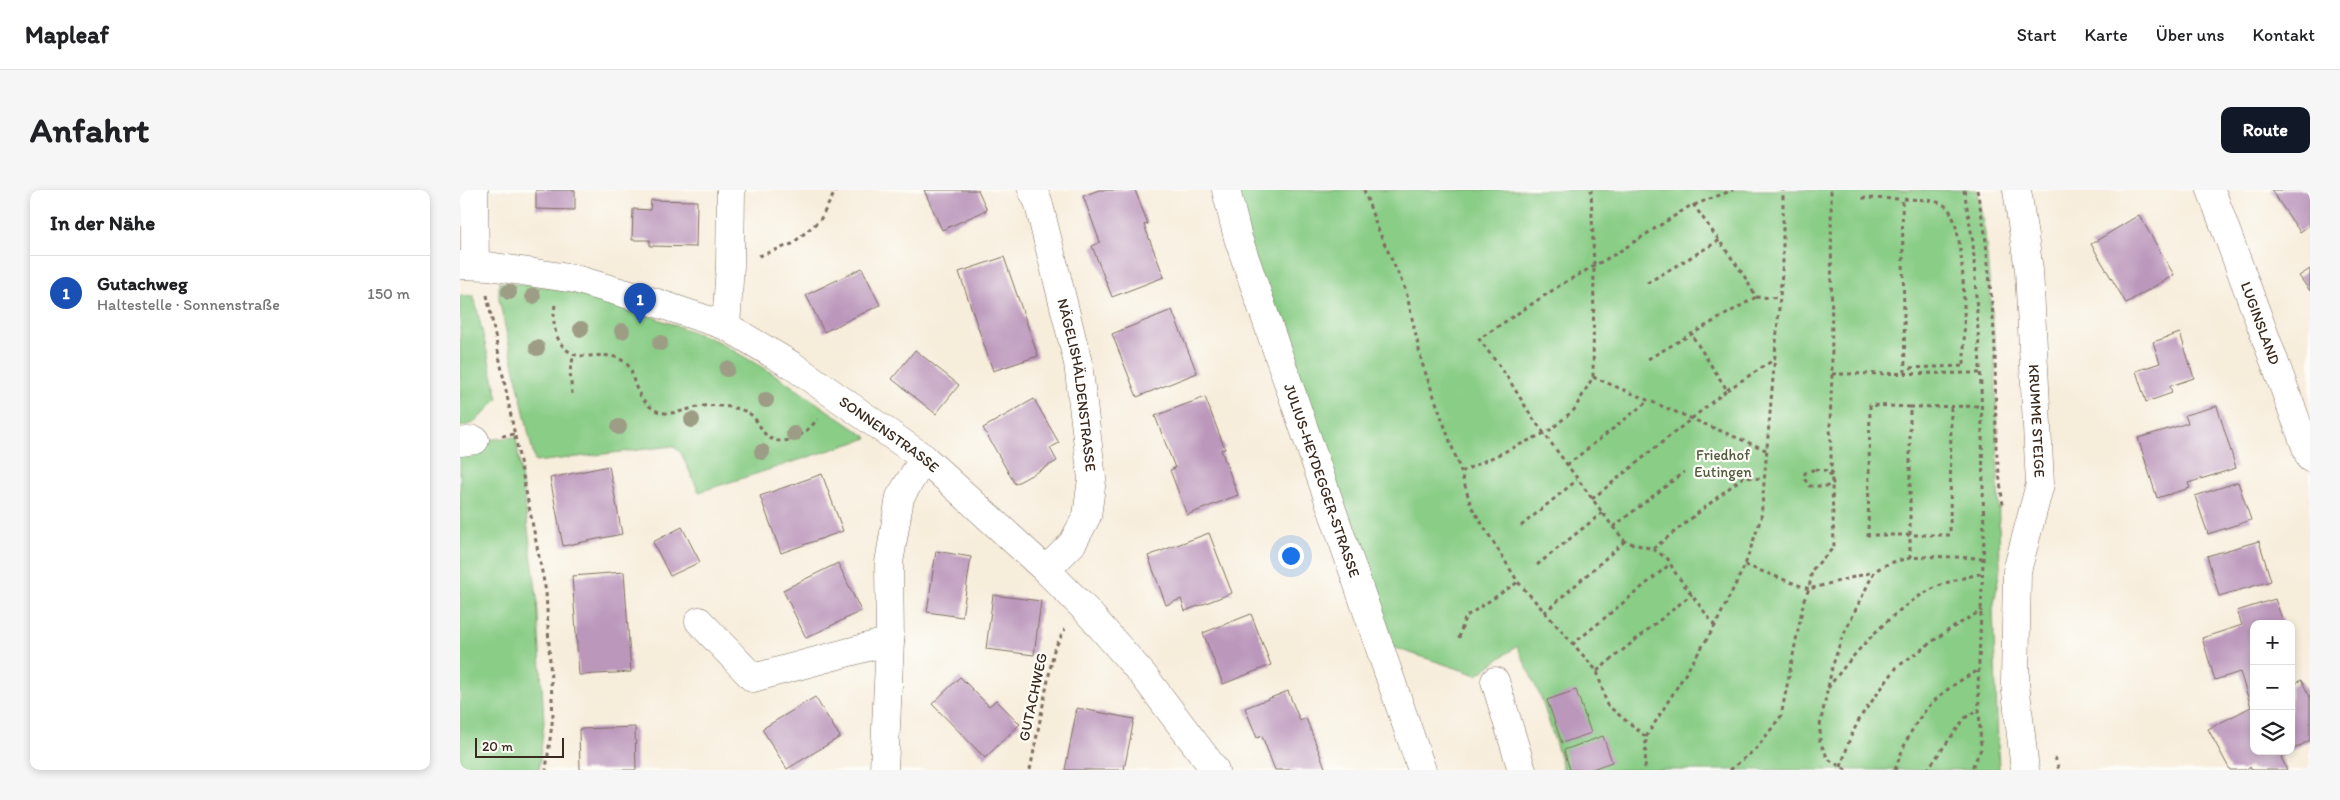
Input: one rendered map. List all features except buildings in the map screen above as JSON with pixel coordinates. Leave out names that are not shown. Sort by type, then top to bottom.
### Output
[{"type":"street","points":[[474,190],[474,265]]},
{"type":"street","points":[[726,326],[730,266],[731,190]]},
{"type":"street","name":"NÄGELISHÄLDENSTRASSE","points":[[1032,190],[1038,201],[1078,363],[1092,479],[1087,516],[1072,544],[1046,570]]},
{"type":"street","name":"JULIUS-HEYDEGGER-STRASSE","points":[[1226,190],[1238,238],[1422,770]]},
{"type":"street","name":"KRUMME STEIGE","points":[[2017,190],[2029,270],[2040,484],[2017,571],[2015,683],[2025,770]]},
{"type":"street","name":"LUGINSLAND","points":[[2211,190],[2310,458]]},
{"type":"street","name":"SONNENSTRASSE","points":[[474,265],[575,279],[726,326],[793,366],[924,458],[1046,570],[1086,610],[1144,676],[1215,770]]},
{"type":"street","points":[[884,770],[890,641],[889,563],[900,497],[924,458]]},
{"type":"street","points":[[699,621],[753,678],[890,641]]},
{"type":"street","points":[[1495,680],[1522,770]]},
{"type":"path","points":[[730,266],[792,244],[820,220],[836,190]]},
{"type":"path","points":[[1364,190],[1377,227],[1406,291],[1422,363],[1461,472],[1471,506],[1518,582],[1597,671],[1607,705],[1646,737]]},
{"type":"path","points":[[1461,472],[1545,433],[1574,410],[1593,377],[1594,266],[1591,190]]},
{"type":"path","points":[[1715,626],[1668,559],[1653,548],[1625,541],[1613,527],[1532,418],[1506,375],[1479,339],[1562,284],[1694,205],[1733,190]]},
{"type":"path","points":[[1645,770],[1646,737],[1715,626],[1745,564],[1761,518],[1783,261],[1783,190]]},
{"type":"path","points":[[1730,770],[1757,748],[1781,716],[1804,600],[1812,570],[1834,546],[1830,424],[1832,374],[1831,190]]},
{"type":"path","points":[[1964,190],[1973,242],[1982,406],[1984,558],[1979,670],[1981,748],[1971,770]]},
{"type":"path","points":[[1977,190],[1985,233],[1992,304],[1995,346],[1996,447],[2004,514],[2010,531],[2023,546]]},
{"type":"path","points":[[1862,198],[1931,200],[1945,205],[1954,216],[1959,236],[1964,366],[1906,368]]},
{"type":"path","points":[[1902,199],[1905,373]]},
{"type":"path","points":[[1694,205],[1720,240],[1756,297]]},
{"type":"path","points":[[1647,283],[1720,240]]},
{"type":"path","points":[[474,265],[487,300],[516,434],[546,592],[553,716],[546,770]]},
{"type":"path","points":[[557,296],[552,322],[558,340],[574,354],[616,357],[630,368],[635,385],[646,404],[659,412],[673,413],[700,406],[725,407],[746,412],[757,421],[762,432],[772,439],[784,441],[807,432],[818,419]]},
{"type":"path","points":[[1648,359],[1756,297],[1779,298]]},
{"type":"path","points":[[1690,334],[1727,390]]},
{"type":"path","points":[[572,394],[570,371],[574,354]]},
{"type":"path","points":[[1592,499],[1690,418],[1727,390],[1775,359]]},
{"type":"path","points":[[1832,374],[1980,373]]},
{"type":"path","points":[[1593,377],[1766,450]]},
{"type":"path","points":[[1566,464],[1648,401]]},
{"type":"path","points":[[1951,406],[1950,535],[1868,536],[1870,405],[1910,407],[1951,406],[1982,406]]},
{"type":"path","points":[[1910,407],[1910,559]]},
{"type":"path","points":[[1816,469],[1829,471],[1833,483],[1828,486],[1809,486],[1804,478],[1805,473],[1816,469]]},
{"type":"path","points":[[1613,527],[1684,472]]},
{"type":"path","points":[[1653,548],[1743,477],[1763,479]]},
{"type":"path","points":[[1521,526],[1578,480]]},
{"type":"path","points":[[1537,565],[1602,513]]},
{"type":"path","points":[[1544,613],[1625,541]]},
{"type":"path","points":[[1745,564],[1808,589],[1874,572],[1882,566],[1910,559],[1984,558]]},
{"type":"path","points":[[1572,645],[1670,564]]},
{"type":"path","points":[[1846,770],[1828,759],[1820,742],[1820,725],[1841,640],[1874,572]]},
{"type":"path","points":[[1828,688],[1865,643],[1921,595],[1945,583],[1984,573]]},
{"type":"path","points":[[1459,638],[1465,617],[1518,582]]},
{"type":"path","points":[[1597,671],[1692,594]]},
{"type":"path","name":"GUTACHWEG","points":[[1030,770],[1054,650],[1067,625],[1086,610]]},
{"type":"path","points":[[1841,768],[1850,738],[1861,716],[1897,667],[1947,630],[1982,610]]},
{"type":"path","points":[[1895,770],[1913,725],[1936,697],[1963,678],[1979,670]]},
{"type":"path","points":[[1927,770],[1965,718],[1980,709]]},
{"type":"green space","name":"Friedhof Eutingen","points":[[1226,190],[1977,190],[1985,233],[1995,346],[2000,568],[1993,610],[1999,770],[1564,770],[1542,700],[1517,646],[1477,675],[1377,642]]},
{"type":"green space","points":[[499,282],[559,288],[637,311],[717,341],[777,376],[868,438],[699,492],[681,453],[673,446],[535,462],[499,299]]},
{"type":"green space","points":[[460,295],[474,296],[498,399],[474,423],[460,427]]},
{"type":"green space","points":[[516,437],[537,598],[544,722],[539,770],[460,770],[460,442]]},
{"type":"place","name":"Gutachweg","points":[[640,324]]}]
